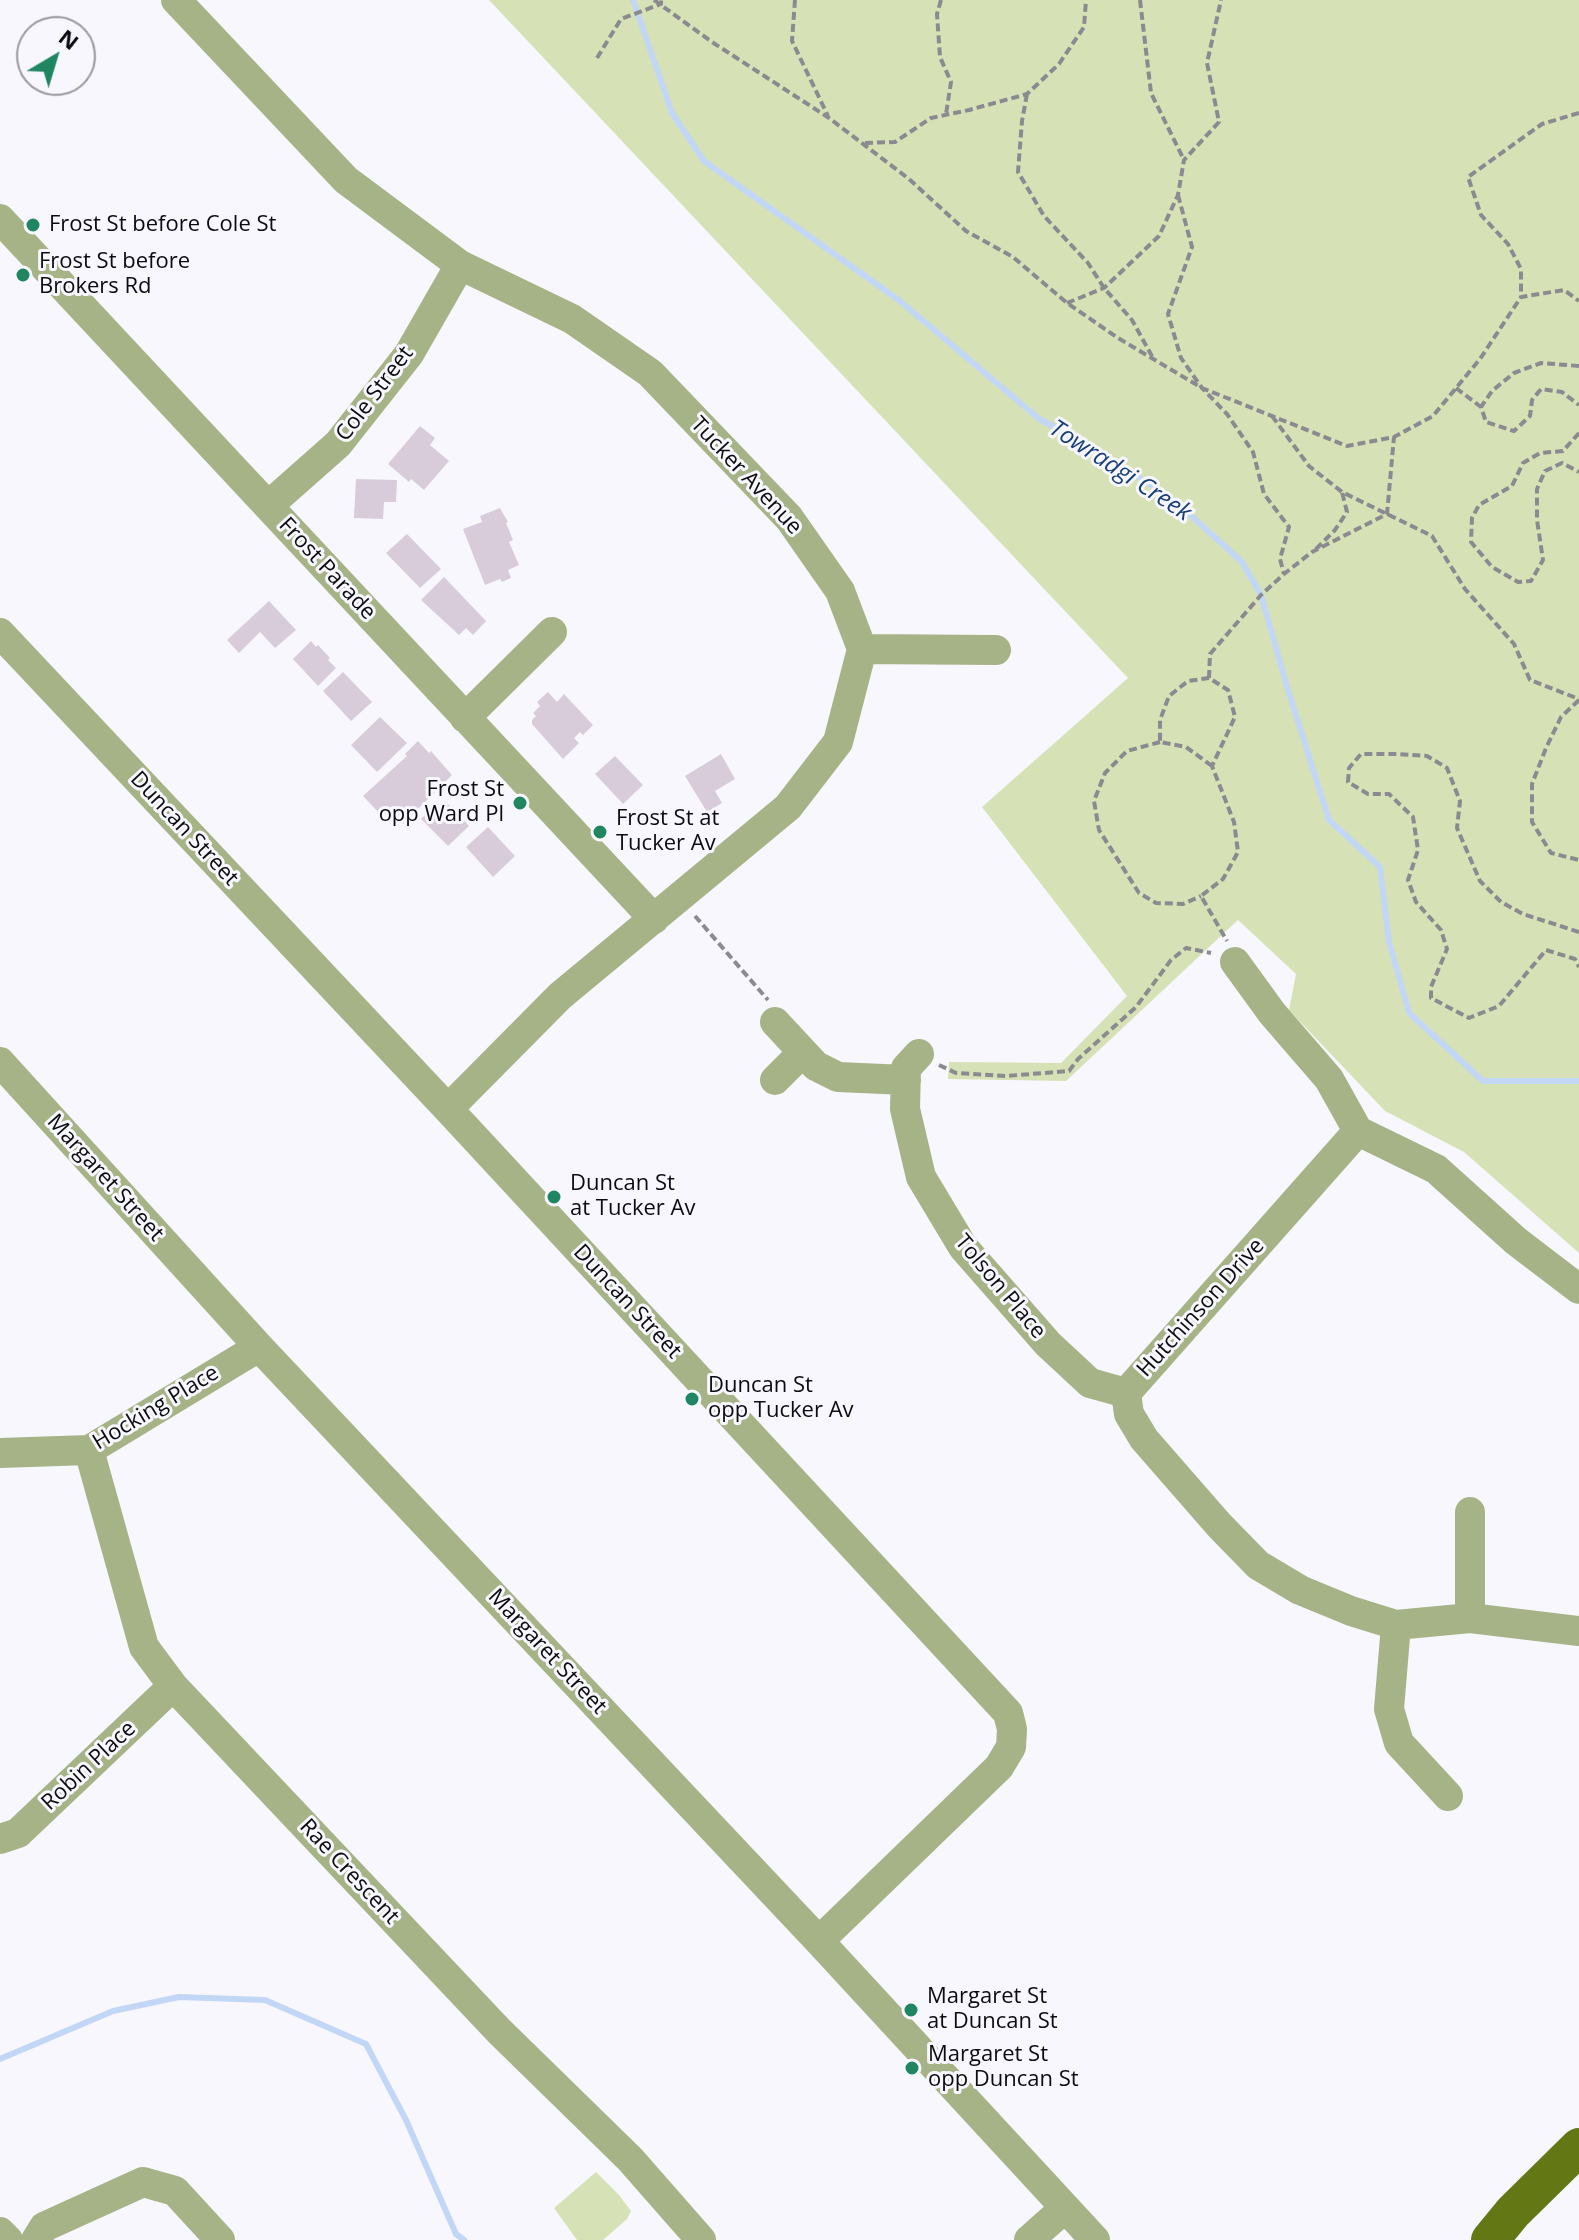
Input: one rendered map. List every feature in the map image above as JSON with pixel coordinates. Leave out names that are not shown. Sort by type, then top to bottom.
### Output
[{"type":"main road","points":[[1490,2240],[1513,2212],[1579,2147]]},
{"type":"street","name":"Tucker Avenue","points":[[176,0],[346,180],[460,265],[572,319],[650,373],[789,518],[840,591],[862,649]]},
{"type":"street","name":"Frost Parade","points":[[0,219],[654,919]]},
{"type":"street","name":"Cole Street","points":[[269,505],[338,444],[409,354],[460,265]]},
{"type":"street","points":[[465,718],[552,632]]},
{"type":"street","name":"Duncan Street","points":[[0,633],[448,1109],[1008,1713],[1012,1729],[1011,1747],[999,1767],[819,1941]]},
{"type":"street","points":[[448,1109],[560,996],[788,807],[838,742],[862,649],[996,650]]},
{"type":"street","points":[[1235,962],[1272,1013],[1329,1079],[1358,1131],[1436,1169],[1516,1241],[1579,1289]]},
{"type":"street","points":[[775,1022],[816,1066],[838,1077],[913,1067]]},
{"type":"street","points":[[775,1080],[803,1052]]},
{"type":"street","name":"Tolson Place","points":[[913,1067],[905,1109],[921,1177],[963,1247],[1048,1344],[1090,1383],[1126,1393]]},
{"type":"street","name":"Margaret Street","points":[[2,1069],[1095,2240]]},
{"type":"street","name":"Hutchinson Drive","points":[[1358,1131],[1126,1393],[1129,1414],[1144,1439],[1219,1525],[1258,1565],[1300,1590],[1396,1625],[1470,1618],[1579,1631]]},
{"type":"street","name":"Hocking Place","points":[[0,1453],[89,1450],[259,1347]]},
{"type":"street","name":"Rae Crescent","points":[[89,1450],[144,1647],[173,1686],[499,2031],[630,2159],[701,2240]]},
{"type":"street","points":[[1470,1512],[1470,1618]]},
{"type":"street","points":[[1396,1625],[1389,1709],[1399,1743],[1448,1796]]},
{"type":"street","name":"Robin Place","points":[[0,1839],[18,1833],[173,1686]]},
{"type":"street","points":[[36,2240],[44,2227],[143,2182],[175,2191],[220,2240]]},
{"type":"street","points":[[1029,2240],[1065,2208]]},
{"type":"street","points":[[0,2232],[8,2240]]},
{"type":"path","points":[[654,0],[829,118],[909,179],[966,231],[1013,257],[1067,303],[1202,388],[1347,446],[1394,437],[1433,416],[1480,359],[1521,297],[1521,269],[1508,244],[1481,215],[1468,177],[1542,124],[1579,113]]},
{"type":"path","points":[[795,0],[792,41],[829,118]]},
{"type":"path","points":[[941,0],[937,14],[940,57],[951,82],[946,115]]},
{"type":"path","points":[[863,143],[895,142],[931,118],[1027,94],[1059,64],[1084,27],[1086,0]]},
{"type":"path","points":[[1140,0],[1151,93],[1184,160]]},
{"type":"path","points":[[1067,303],[1104,288],[1159,236],[1178,195],[1184,160],[1219,122],[1207,63],[1221,0]]},
{"type":"path","points":[[597,58],[621,19],[661,2]]},
{"type":"path","points":[[1027,94],[1018,172],[1044,216],[1088,263],[1104,288],[1132,320],[1153,358]]},
{"type":"path","points":[[1178,195],[1192,247],[1168,314],[1181,358],[1202,388],[1227,414],[1253,452],[1264,494],[1289,527],[1280,559],[1284,574]]},
{"type":"path","points":[[1521,297],[1564,290],[1579,301]]},
{"type":"path","points":[[1481,407],[1492,391],[1514,373],[1541,363],[1579,366]]},
{"type":"path","points":[[1456,388],[1481,407],[1486,422],[1514,431],[1530,416],[1532,400],[1541,389],[1562,392],[1579,405]]},
{"type":"path","points":[[1271,414],[1309,466],[1342,492],[1432,536],[1465,589],[1514,644],[1530,680],[1579,699],[1561,717],[1532,784],[1532,822],[1551,853],[1579,860]]},
{"type":"path","points":[[1579,433],[1563,451],[1540,453],[1523,463],[1512,486],[1479,505],[1472,518],[1471,542],[1492,567],[1518,582],[1531,581],[1543,560],[1537,530],[1537,489],[1545,471],[1562,463],[1579,472]]},
{"type":"path","points":[[1387,514],[1394,437]]},
{"type":"path","points":[[1209,678],[1210,654],[1261,595],[1335,530],[1347,512],[1342,492]]},
{"type":"path","points":[[1312,552],[1387,514]]},
{"type":"path","points":[[1160,742],[1160,720],[1169,696],[1188,681],[1209,678],[1228,690],[1235,717],[1212,766]]},
{"type":"path","points":[[1160,742],[1186,747],[1212,766],[1234,822],[1238,852],[1223,879],[1201,896],[1183,904],[1156,903],[1139,893],[1099,830],[1094,801],[1105,773],[1127,751],[1160,742]]},
{"type":"path","points":[[1579,932],[1523,914],[1501,902],[1480,881],[1457,828],[1460,801],[1447,768],[1427,756],[1397,754],[1361,754],[1349,768],[1348,782],[1368,794],[1389,794],[1413,817],[1418,850],[1408,880],[1416,902],[1441,930],[1447,949],[1431,987],[1431,998],[1469,1018],[1499,1006],[1546,950],[1575,959],[1579,967]]},
{"type":"path","points":[[1201,896],[1225,936],[1235,962]]},
{"type":"path","points":[[913,1067],[1006,1076],[1069,1071],[1078,1059],[1136,1007],[1171,960],[1186,948],[1235,962]]},
{"type":"green space","points":[[489,0],[1579,0],[1579,1253],[1464,1152],[1385,1111],[1289,1010],[1296,974],[1238,920],[1066,1081],[948,1079],[949,1062],[1061,1063],[1127,996],[982,807],[1128,678]]},
{"type":"green space","points":[[596,2172],[631,2211],[627,2219],[603,2240],[577,2240],[554,2208]]},
{"type":"building","points":[[420,426],[435,438],[430,445],[449,461],[424,490],[388,464]]},
{"type":"building","points":[[356,479],[397,480],[396,502],[384,502],[383,519],[354,518]]},
{"type":"building","points":[[500,508],[508,522],[513,540],[509,542],[519,565],[508,570],[511,578],[485,585],[463,529],[482,522],[480,516]]},
{"type":"building","points":[[407,534],[441,569],[420,588],[386,553]]},
{"type":"building","points":[[444,577],[486,621],[473,635],[466,628],[459,635],[421,600]]},
{"type":"building","points":[[269,601],[296,630],[275,648],[260,632],[239,653],[227,640]]},
{"type":"building","points":[[311,641],[316,647],[318,645],[336,668],[318,686],[293,659]]},
{"type":"building","points":[[343,672],[372,702],[351,721],[323,691]]},
{"type":"building","points":[[548,692],[557,702],[564,694],[593,725],[583,735],[580,732],[574,738],[579,743],[563,759],[532,724],[536,716],[533,713],[540,706],[537,702]]},
{"type":"building","points":[[380,717],[407,743],[377,772],[351,745]]},
{"type":"building","points":[[418,741],[452,775],[403,824],[387,808],[381,815],[363,796],[407,756],[405,754]]},
{"type":"building","points":[[721,754],[735,779],[715,791],[722,803],[707,812],[685,776]]},
{"type":"building","points":[[615,756],[643,785],[623,804],[595,774]]},
{"type":"building","points":[[445,801],[469,826],[448,846],[421,819],[432,807],[436,811]]},
{"type":"building","points":[[488,827],[515,856],[493,877],[466,847]]},
{"type":"waterway","name":"Towradgi Creek","points":[[633,0],[672,113],[704,161],[900,301],[1038,418],[1105,455],[1175,501],[1242,562],[1261,595],[1329,820],[1380,867],[1389,942],[1409,1013],[1483,1081],[1579,1081]]},
{"type":"waterway","points":[[0,2059],[113,2011],[179,1997],[265,2000],[366,2044],[406,2120],[456,2234],[464,2240]]},
{"type":"place","name":"Frost St before Cole St","points":[[33,225]]},
{"type":"place","name":"Frost St before Brokers Rd","points":[[23,275]]},
{"type":"place","name":"Frost St opp Ward Pl","points":[[520,803]]},
{"type":"place","name":"Frost St at Tucker Av","points":[[600,832]]},
{"type":"place","name":"Duncan St at Tucker Av","points":[[554,1197]]},
{"type":"place","name":"Duncan St opp Tucker Av","points":[[692,1399]]},
{"type":"place","name":"Margaret St at Duncan St","points":[[911,2010]]},
{"type":"place","name":"Margaret St opp Duncan St","points":[[912,2068]]}]
